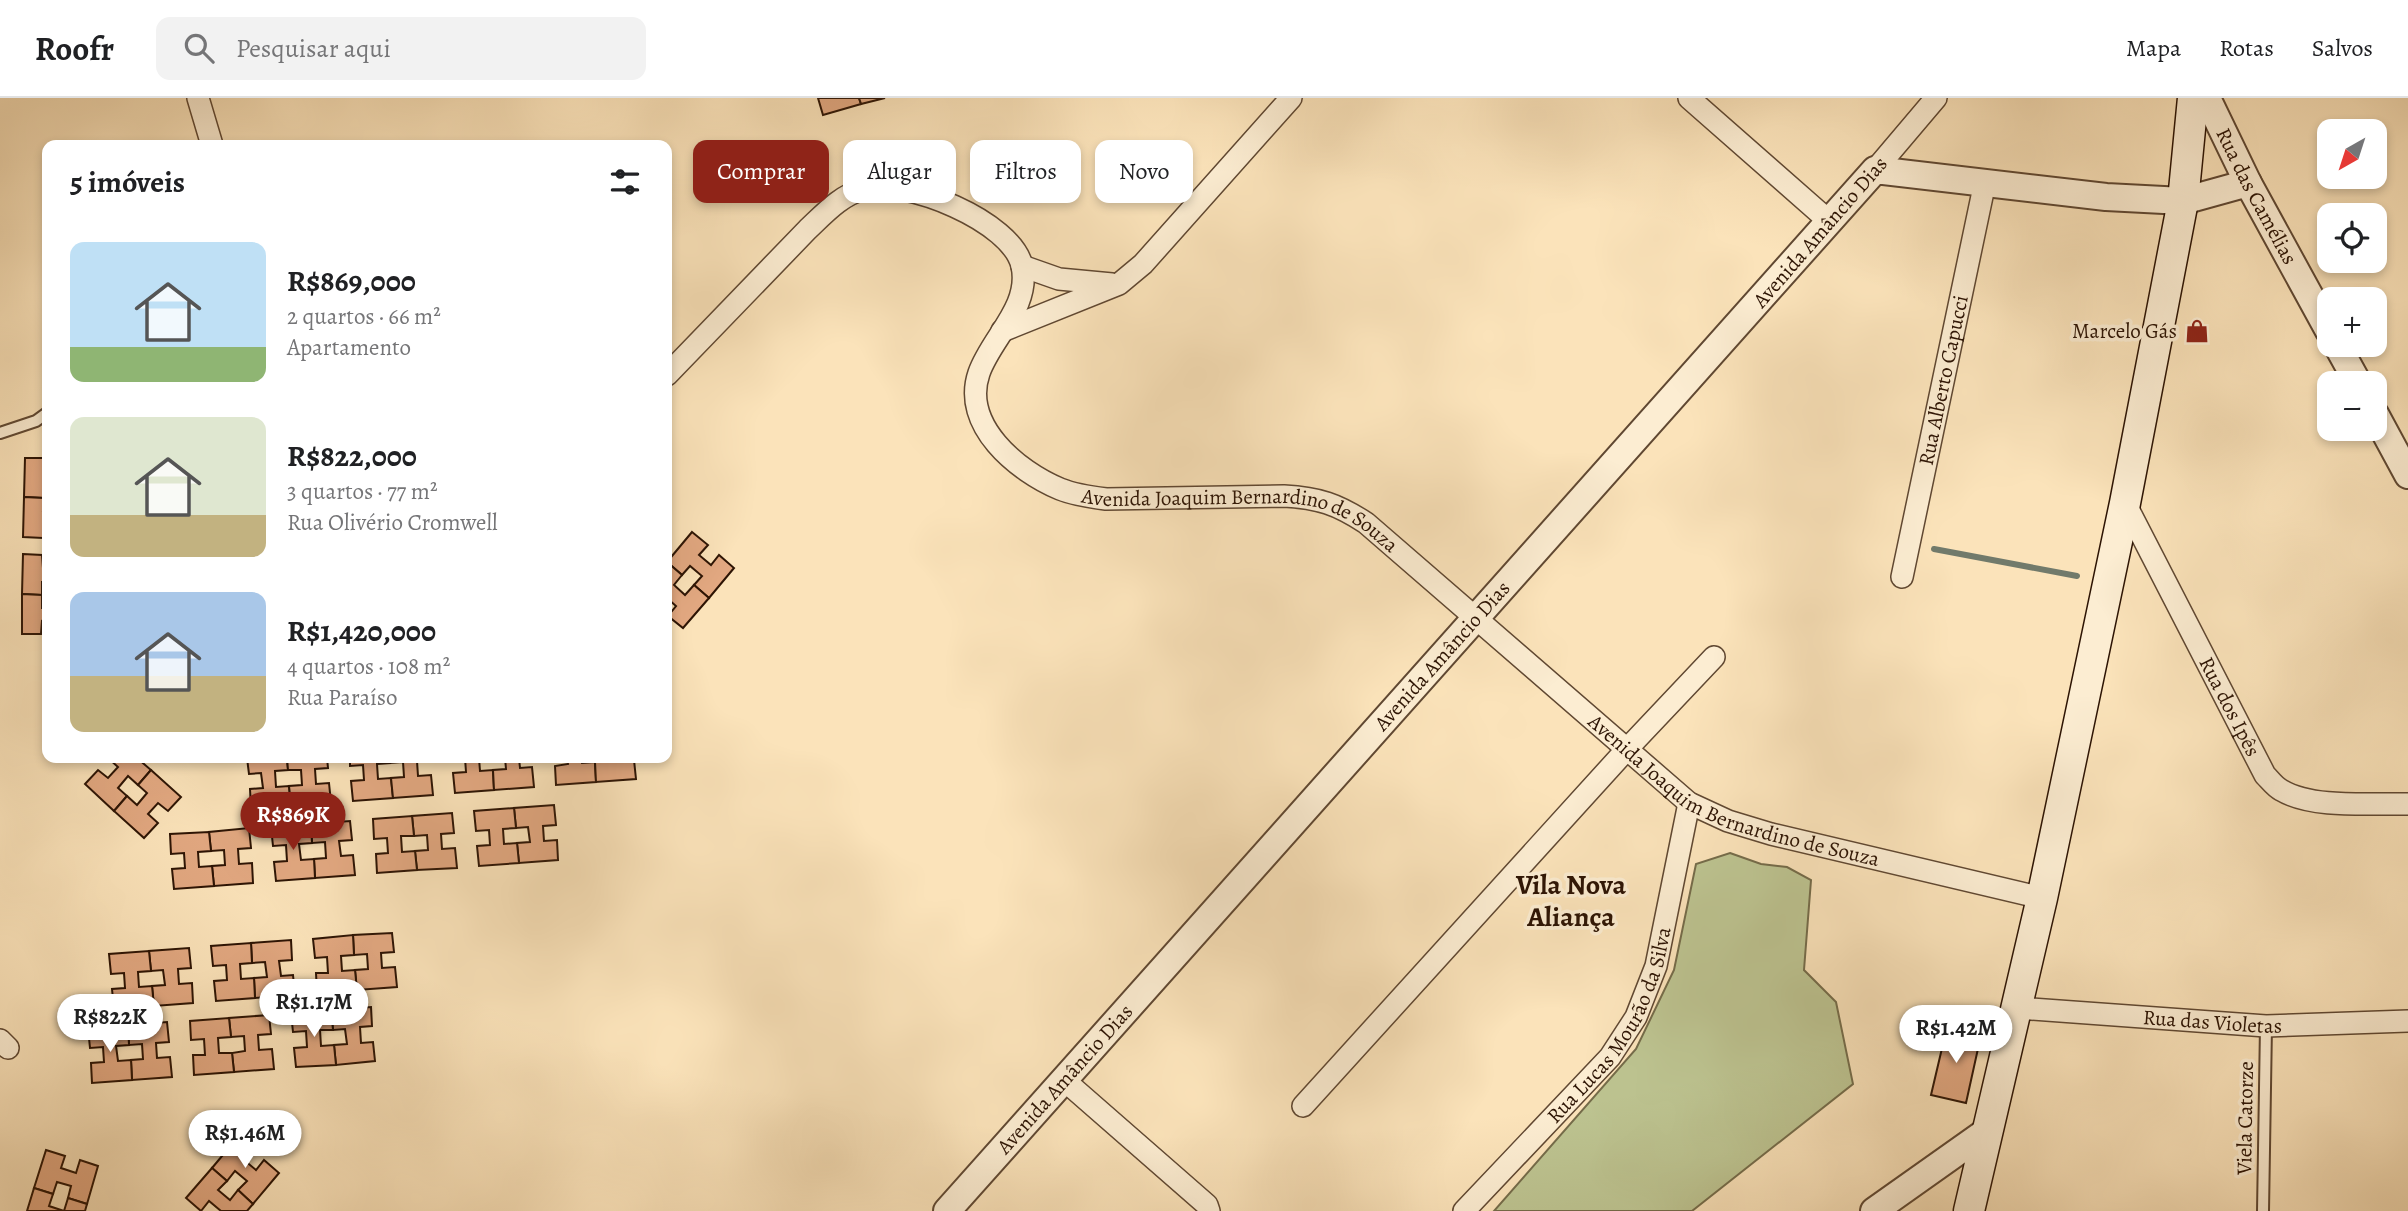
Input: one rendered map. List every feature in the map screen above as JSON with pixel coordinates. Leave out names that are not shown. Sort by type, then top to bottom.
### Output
[{"type":"main road","points":[[1969,1211],[2042,898],[2125,503],[2183,201],[2193,98]]},
{"type":"street","points":[[198,98],[211,140]]},
{"type":"street","points":[[1002,331],[1119,284],[1169,237],[1291,98]]},
{"type":"street","points":[[1689,98],[1830,222]]},
{"type":"street","name":"Avenida Amâncio Dias","points":[[947,1211],[1830,222],[1936,98]]},
{"type":"street","name":"Rua das Camélias","points":[[2207,98],[2248,183],[2317,309]]},
{"type":"street","points":[[1875,170],[2106,197],[2183,201],[2248,183]]},
{"type":"street","name":"Rua Alberto Capucci","points":[[1902,577],[1986,182]]},
{"type":"street","points":[[672,369],[808,229],[833,206],[864,189],[883,186],[899,188],[965,211],[987,223],[1004,237],[1022,266],[1059,279],[1119,284]]},
{"type":"street","name":"Avenida Joaquim Bernardino de Souza","points":[[1022,266],[1021,291],[1015,311],[984,362],[978,376],[976,393],[985,429],[1000,447],[1038,478],[1077,495],[1107,499],[1284,496],[1304,497],[1339,506],[1366,523],[1689,803],[1728,821],[1771,834],[2042,898]]},
{"type":"street","points":[[2387,436],[2408,475]]},
{"type":"street","name":"Rua dos Ipês","points":[[2125,503],[2264,775],[2279,789],[2298,798],[2319,802],[2408,804]]},
{"type":"street","points":[[1303,1106],[1714,657]]},
{"type":"street","name":"Rua Lucas Mourão da Silva","points":[[1464,1211],[1610,1057],[1636,1017],[1656,967],[1689,803]]},
{"type":"street","name":"Rua das Violetas","points":[[2017,1008],[2266,1026],[2408,1021]]},
{"type":"street","points":[[1064,1080],[1207,1205],[1209,1211]]},
{"type":"street","points":[[1874,1211],[1987,1131]]},
{"type":"lane","points":[[0,433],[42,417]]},
{"type":"lane","name":"Viela Catorze","points":[[2263,1211],[2266,1026]]},
{"type":"green space","points":[[1730,853],[1761,864],[1787,867],[1811,880],[1804,970],[1836,1002],[1853,1084],[1692,1211],[1494,1211],[1636,1049],[1674,970],[1696,864]]},
{"type":"building","points":[[818,98],[859,98],[861,104],[823,115]]},
{"type":"building","points":[[859,98],[885,98],[861,104]]},
{"type":"building","points":[[25,458],[42,458],[42,498],[24,497]]},
{"type":"building","points":[[24,497],[42,498],[42,538],[23,537]]},
{"type":"building","points":[[692,532],[708,545],[699,555],[711,565],[719,555],[734,568],[709,598],[694,585],[702,576],[690,566],[682,575],[672,566],[672,556]]},
{"type":"building","points":[[23,554],[42,555],[42,595],[22,594]]},
{"type":"building","points":[[672,566],[682,575],[674,585],[685,595],[694,585],[709,598],[683,628],[672,619],[672,611],[676,606],[672,602]]},
{"type":"building","points":[[22,594],[42,595],[41,634],[22,634]]},
{"type":"building","points":[[114,763],[143,763],[151,770],[138,785],[128,776],[118,788],[127,796],[114,811],[85,784],[98,770],[108,778],[118,767]]},
{"type":"building","points":[[248,763],[287,763],[288,770],[275,771],[276,787],[289,786],[291,805],[251,808],[250,789],[263,788],[261,773],[249,774]]},
{"type":"building","points":[[287,763],[328,763],[328,768],[315,769],[316,784],[329,783],[331,803],[291,805],[289,786],[302,785],[301,770],[288,770]]},
{"type":"building","points":[[350,763],[390,763],[377,764],[378,779],[391,778],[393,798],[353,801],[351,781],[364,780],[363,765],[350,766]]},
{"type":"building","points":[[403,763],[417,763],[418,776],[431,775],[433,795],[393,798],[391,778],[404,777]]},
{"type":"building","points":[[465,763],[479,763],[480,771],[493,770],[494,790],[455,793],[453,773],[466,772]]},
{"type":"building","points":[[505,763],[520,763],[520,768],[532,767],[534,787],[494,790],[493,770],[506,769]]},
{"type":"building","points":[[595,763],[596,782],[556,785],[555,766]]},
{"type":"building","points":[[595,763],[634,763],[636,779],[596,782]]},
{"type":"building","points":[[151,770],[181,797],[168,811],[158,803],[148,814],[158,823],[144,838],[114,811],[127,796],[137,805],[147,793],[138,785]]},
{"type":"building","points":[[554,805],[556,825],[543,826],[544,841],[557,840],[558,860],[519,863],[517,843],[530,842],[528,827],[516,828],[514,808]]},
{"type":"building","points":[[514,808],[516,828],[503,829],[504,844],[517,843],[519,863],[479,866],[477,846],[490,845],[489,830],[476,831],[474,811]]},
{"type":"building","points":[[452,813],[454,833],[441,834],[442,849],[455,848],[457,868],[417,870],[415,851],[428,850],[427,835],[414,836],[412,816]]},
{"type":"building","points":[[412,816],[414,836],[401,836],[402,852],[415,851],[417,870],[377,873],[376,854],[388,853],[387,838],[374,839],[373,819]]},
{"type":"building","points":[[350,821],[352,840],[339,841],[341,856],[353,855],[355,875],[315,878],[314,859],[326,858],[325,842],[312,843],[311,824]]},
{"type":"building","points":[[311,824],[312,843],[299,844],[301,860],[314,859],[315,878],[276,881],[274,862],[287,861],[286,845],[273,846],[271,827]]},
{"type":"building","points":[[249,828],[251,848],[238,849],[239,864],[252,863],[253,883],[214,886],[212,866],[225,865],[224,850],[211,851],[209,832]]},
{"type":"building","points":[[209,832],[211,851],[198,852],[199,867],[212,866],[214,886],[174,889],[172,869],[185,868],[184,853],[171,854],[170,834]]},
{"type":"building","points":[[392,933],[394,952],[381,953],[382,968],[395,967],[397,987],[357,990],[355,970],[368,969],[367,954],[354,955],[353,935]]},
{"type":"building","points":[[353,935],[354,955],[341,956],[342,971],[355,970],[357,990],[317,993],[316,973],[328,973],[327,957],[315,958],[313,939]]},
{"type":"building","points":[[291,940],[292,960],[279,961],[281,976],[293,975],[295,995],[255,998],[254,978],[267,977],[265,962],[252,963],[251,943]]},
{"type":"building","points":[[251,943],[252,963],[240,964],[241,979],[254,978],[255,998],[216,1001],[214,981],[227,980],[226,965],[213,966],[211,946]]},
{"type":"building","points":[[189,948],[191,968],[178,969],[179,984],[192,983],[193,1003],[154,1006],[152,986],[165,985],[163,970],[151,971],[149,951]]},
{"type":"building","points":[[149,951],[151,971],[138,972],[139,987],[152,986],[154,1006],[114,1009],[112,989],[125,988],[124,973],[111,974],[109,954]]},
{"type":"building","points":[[371,1007],[372,1026],[360,1027],[361,1043],[373,1042],[375,1061],[336,1065],[334,1045],[347,1044],[345,1029],[333,1030],[331,1010]]},
{"type":"building","points":[[331,1010],[333,1030],[320,1030],[321,1046],[334,1045],[336,1065],[296,1067],[294,1048],[307,1047],[306,1031],[293,1032],[291,1013]]},
{"type":"building","points":[[269,1015],[271,1034],[258,1035],[259,1050],[272,1049],[274,1069],[234,1072],[232,1053],[245,1051],[244,1036],[231,1037],[229,1018]]},
{"type":"building","points":[[229,1018],[231,1037],[218,1038],[219,1053],[232,1053],[234,1072],[194,1075],[193,1055],[205,1055],[204,1039],[191,1040],[190,1021]]},
{"type":"building","points":[[167,1022],[169,1042],[156,1043],[157,1058],[170,1057],[172,1077],[132,1080],[131,1060],[143,1059],[142,1044],[129,1045],[128,1025]]},
{"type":"building","points":[[128,1025],[129,1045],[116,1046],[118,1061],[131,1060],[132,1080],[92,1083],[91,1063],[104,1062],[103,1047],[90,1048],[88,1028]]},
{"type":"building","points":[[1947,1027],[1981,1035],[1966,1103],[1931,1095]]},
{"type":"building","points":[[238,1137],[253,1150],[244,1160],[256,1170],[264,1160],[279,1173],[253,1204],[238,1190],[247,1181],[235,1171],[227,1181],[212,1168]]},
{"type":"building","points":[[46,1150],[65,1156],[61,1168],[76,1173],[80,1160],[98,1166],[87,1204],[68,1198],[71,1186],[57,1182],[53,1194],[34,1188]]},
{"type":"building","points":[[212,1168],[227,1181],[218,1190],[230,1200],[238,1190],[253,1204],[247,1211],[221,1211],[209,1201],[201,1211],[186,1198]]},
{"type":"building","points":[[34,1188],[53,1194],[49,1206],[64,1211],[27,1211]]},
{"type":"building","points":[[68,1198],[87,1204],[85,1211],[64,1211]]},
{"type":"waterway","points":[[1934,549],[2077,576]]},
{"type":"place","name":"Marcelo Gás","points":[[2197,331]]},
{"type":"district","name":"Vila Nova Aliança","points":[[1571,901]]}]
